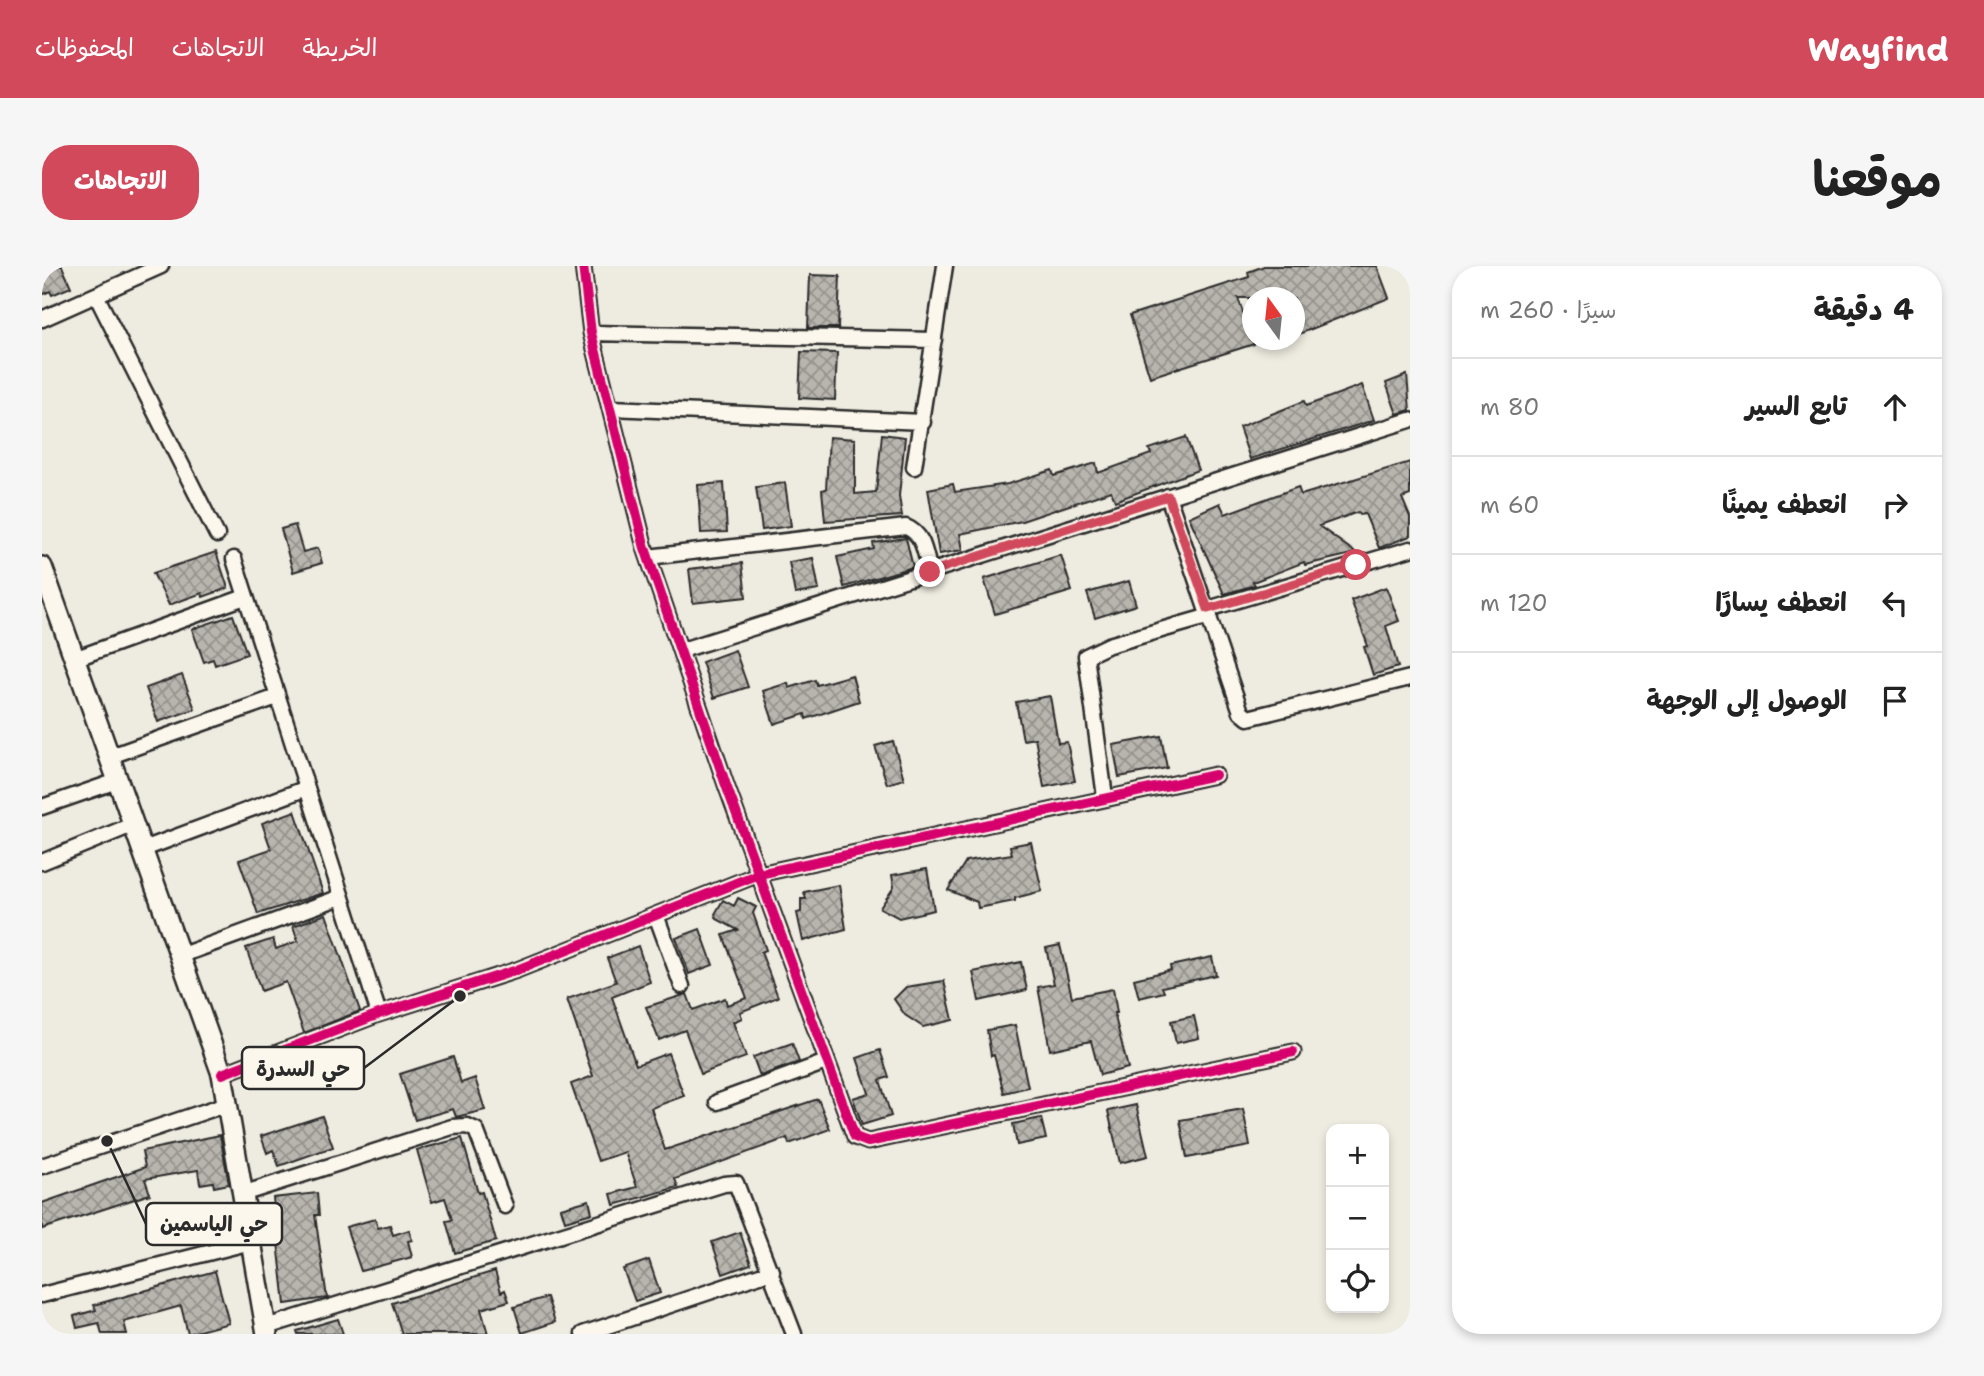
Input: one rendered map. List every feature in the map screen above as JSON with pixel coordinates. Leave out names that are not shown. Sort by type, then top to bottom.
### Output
[{"type":"street","points":[[42,319],[161,266]]},
{"type":"street","points":[[583,266],[592,332],[648,557],[826,1062],[851,1130],[860,1140],[868,1142],[1293,1052]]},
{"type":"street","points":[[914,467],[945,266]]},
{"type":"street","points":[[96,295],[217,535]]},
{"type":"street","points":[[592,332],[934,340]]},
{"type":"street","points":[[612,408],[923,422]]},
{"type":"street","points":[[682,650],[1410,420]]},
{"type":"street","points":[[1168,496],[1241,712],[1248,718],[1410,678]]},
{"type":"street","points":[[648,557],[906,527],[916,531],[920,537],[930,572]]},
{"type":"street","points":[[1105,797],[1086,656],[1109,645],[1410,549]]},
{"type":"street","points":[[234,559],[379,1014]]},
{"type":"street","points":[[42,567],[222,1073],[267,1331],[724,1184],[736,1184],[772,1271],[794,1334]]},
{"type":"street","points":[[74,659],[245,597]]},
{"type":"street","points":[[108,757],[277,697]]},
{"type":"street","points":[[222,1073],[379,1014],[517,970],[759,874],[1215,775]]},
{"type":"street","points":[[42,807],[117,781]]},
{"type":"street","points":[[141,850],[307,788]]},
{"type":"street","points":[[42,862],[132,825]]},
{"type":"street","points":[[179,956],[341,897]]},
{"type":"street","points":[[656,915],[682,986]]},
{"type":"street","points":[[717,1102],[826,1062]]},
{"type":"street","points":[[42,1166],[227,1104]]},
{"type":"street","points":[[242,1194],[452,1128],[467,1126],[476,1130],[505,1206]]},
{"type":"street","points":[[42,1295],[251,1242]]},
{"type":"street","points":[[583,1334],[772,1271]]},
{"type":"building","points":[[42,266],[62,266],[71,287],[52,295],[50,291],[42,295]]},
{"type":"building","points":[[1264,266],[1377,266],[1389,298],[1305,332],[1305,287],[1242,287],[1242,298],[1238,298],[1242,310],[1242,348],[1150,377],[1130,315],[1249,277],[1248,272]]},
{"type":"building","points":[[810,275],[840,276],[838,328],[808,328]]},
{"type":"building","points":[[801,352],[837,353],[835,400],[799,398]]},
{"type":"building","points":[[1407,375],[1410,410],[1397,414],[1386,383]]},
{"type":"building","points":[[1362,385],[1374,420],[1250,459],[1239,427],[1304,401],[1306,406]]},
{"type":"building","points":[[882,434],[905,437],[899,496],[902,516],[825,521],[822,490],[826,489],[829,437],[855,439],[855,494],[876,492]]},
{"type":"building","points":[[1186,437],[1198,470],[1115,501],[1111,491],[1022,521],[960,534],[963,550],[939,554],[928,489],[953,484],[955,492],[1008,484],[1052,470],[1054,476],[1096,463],[1098,473],[1151,454],[1149,449]]},
{"type":"building","points":[[1410,462],[1410,495],[1402,498],[1410,517],[1410,536],[1379,548],[1365,514],[1360,515],[1358,512],[1319,526],[1356,553],[1305,565],[1304,562],[1253,582],[1255,585],[1224,594],[1189,517],[1220,503],[1225,514],[1298,487],[1301,495]]},
{"type":"building","points":[[724,483],[727,532],[701,533],[698,485]]},
{"type":"building","points":[[785,483],[791,526],[762,530],[756,487]]},
{"type":"building","points":[[295,525],[303,552],[318,548],[322,563],[293,572],[281,529]]},
{"type":"building","points":[[906,538],[913,567],[844,587],[837,557],[874,549],[873,543]]},
{"type":"building","points":[[216,552],[228,588],[203,597],[202,593],[169,605],[153,573]]},
{"type":"building","points":[[1061,555],[1072,591],[995,614],[984,579]]},
{"type":"building","points":[[813,558],[819,590],[795,594],[789,562]]},
{"type":"building","points":[[742,563],[746,597],[693,603],[689,569]]},
{"type":"building","points":[[1129,581],[1136,605],[1095,618],[1087,593]]},
{"type":"building","points":[[1386,587],[1399,621],[1386,626],[1398,667],[1373,675],[1364,647],[1368,646],[1351,600]]},
{"type":"building","points":[[233,615],[247,654],[215,665],[213,659],[204,662],[192,629]]},
{"type":"building","points":[[735,650],[748,687],[714,698],[702,662]]},
{"type":"building","points":[[182,675],[195,709],[158,722],[146,688]]},
{"type":"building","points":[[852,675],[859,701],[806,719],[805,714],[774,724],[763,691],[788,683],[789,688],[815,680],[817,685]]},
{"type":"building","points":[[1050,696],[1058,743],[1067,742],[1075,781],[1044,787],[1035,738],[1023,740],[1016,702]]},
{"type":"building","points":[[1161,736],[1167,768],[1119,777],[1113,745]]},
{"type":"building","points":[[893,741],[904,779],[887,784],[875,746]]},
{"type":"building","points":[[295,811],[323,893],[258,914],[239,860],[271,849],[262,823]]},
{"type":"building","points":[[1031,842],[1042,891],[1015,898],[1015,901],[978,908],[977,902],[948,890],[966,861],[1012,854],[1010,846]]},
{"type":"building","points":[[927,869],[934,910],[899,918],[880,908],[894,887],[892,875]]},
{"type":"building","points":[[839,885],[846,929],[803,941],[797,913],[801,912],[801,899],[806,899],[804,892]]},
{"type":"building","points":[[738,898],[756,907],[753,913],[766,950],[761,952],[778,997],[740,1012],[742,1018],[733,1022],[746,1057],[701,1074],[685,1030],[659,1040],[646,1007],[687,994],[693,1010],[725,998],[727,1005],[747,998],[723,935],[738,930],[717,919],[715,914],[723,900],[734,906]]},
{"type":"building","points":[[326,914],[360,1011],[304,1033],[286,982],[261,991],[246,948],[273,939],[276,949],[298,941],[293,926]]},
{"type":"building","points":[[700,929],[713,965],[689,974],[676,938]]},
{"type":"building","points":[[1060,945],[1072,997],[1113,989],[1117,1013],[1114,1013],[1128,1068],[1100,1075],[1091,1041],[1050,1050],[1038,987],[1054,984],[1046,948]]},
{"type":"building","points":[[638,946],[650,982],[612,997],[636,1065],[668,1053],[684,1096],[651,1108],[665,1150],[818,1099],[830,1129],[789,1144],[787,1138],[675,1179],[678,1187],[614,1205],[611,1194],[637,1187],[625,1152],[598,1161],[571,1084],[593,1076],[567,999],[616,982],[607,958]]},
{"type":"building","points":[[1212,957],[1216,975],[1162,987],[1164,992],[1139,998],[1134,979],[1171,970],[1170,966]]},
{"type":"building","points":[[1021,962],[1027,990],[979,1001],[973,972]]},
{"type":"building","points":[[944,981],[953,1020],[923,1027],[905,1015],[894,999],[906,987]]},
{"type":"building","points":[[1194,1016],[1199,1038],[1176,1043],[1171,1021]]},
{"type":"building","points":[[1015,1025],[1028,1087],[1004,1093],[994,1055],[991,1056],[987,1030]]},
{"type":"building","points":[[792,1043],[799,1062],[760,1076],[753,1057]]},
{"type":"building","points":[[880,1050],[889,1077],[880,1080],[891,1116],[862,1125],[853,1098],[869,1093],[857,1058]]},
{"type":"building","points":[[453,1057],[461,1083],[475,1078],[485,1110],[456,1117],[453,1109],[415,1120],[400,1074]]},
{"type":"building","points":[[1136,1105],[1148,1156],[1120,1163],[1108,1111]]},
{"type":"building","points":[[1243,1109],[1250,1146],[1187,1158],[1180,1120]]},
{"type":"building","points":[[322,1116],[333,1147],[279,1166],[273,1150],[267,1153],[261,1136]]},
{"type":"building","points":[[1041,1118],[1046,1139],[1017,1145],[1013,1124]]},
{"type":"building","points":[[220,1135],[229,1184],[214,1187],[213,1182],[200,1184],[198,1170],[145,1179],[150,1194],[42,1229],[42,1203],[145,1167],[142,1151]]},
{"type":"building","points":[[462,1138],[496,1241],[455,1253],[446,1221],[452,1220],[445,1198],[432,1202],[417,1150]]},
{"type":"building","points":[[317,1193],[319,1215],[315,1215],[327,1298],[285,1304],[273,1198]]},
{"type":"building","points":[[589,1200],[592,1213],[565,1221],[561,1208]]},
{"type":"building","points":[[375,1219],[378,1228],[390,1225],[393,1235],[409,1230],[412,1240],[408,1241],[412,1257],[361,1271],[346,1227]]},
{"type":"building","points":[[740,1232],[751,1264],[723,1274],[712,1242]]},
{"type":"building","points":[[649,1260],[660,1293],[635,1301],[623,1269]]},
{"type":"building","points":[[215,1271],[229,1323],[188,1334],[181,1306],[124,1322],[127,1334],[102,1334],[99,1323],[77,1328],[74,1316],[96,1310],[94,1305]]},
{"type":"building","points":[[495,1271],[501,1292],[505,1290],[509,1301],[481,1309],[488,1334],[402,1334],[392,1303]]},
{"type":"building","points":[[547,1297],[555,1322],[522,1333],[514,1307]]},
{"type":"building","points":[[338,1319],[343,1334],[298,1334],[297,1331]]},
{"type":"cycle path","points":[[583,266],[591,333],[645,548],[726,785],[855,1137],[868,1142],[1293,1052]]},
{"type":"cycle path","points":[[222,1074],[379,1014],[517,970],[759,874],[1215,775]]},
{"type":"place","name":"حي السدرة","points":[[460,996]]},
{"type":"place","name":"حي الياسمين","points":[[107,1141]]},
{"type":"route","points":[[930,572],[1168,496],[1208,609],[1356,565]]}]
